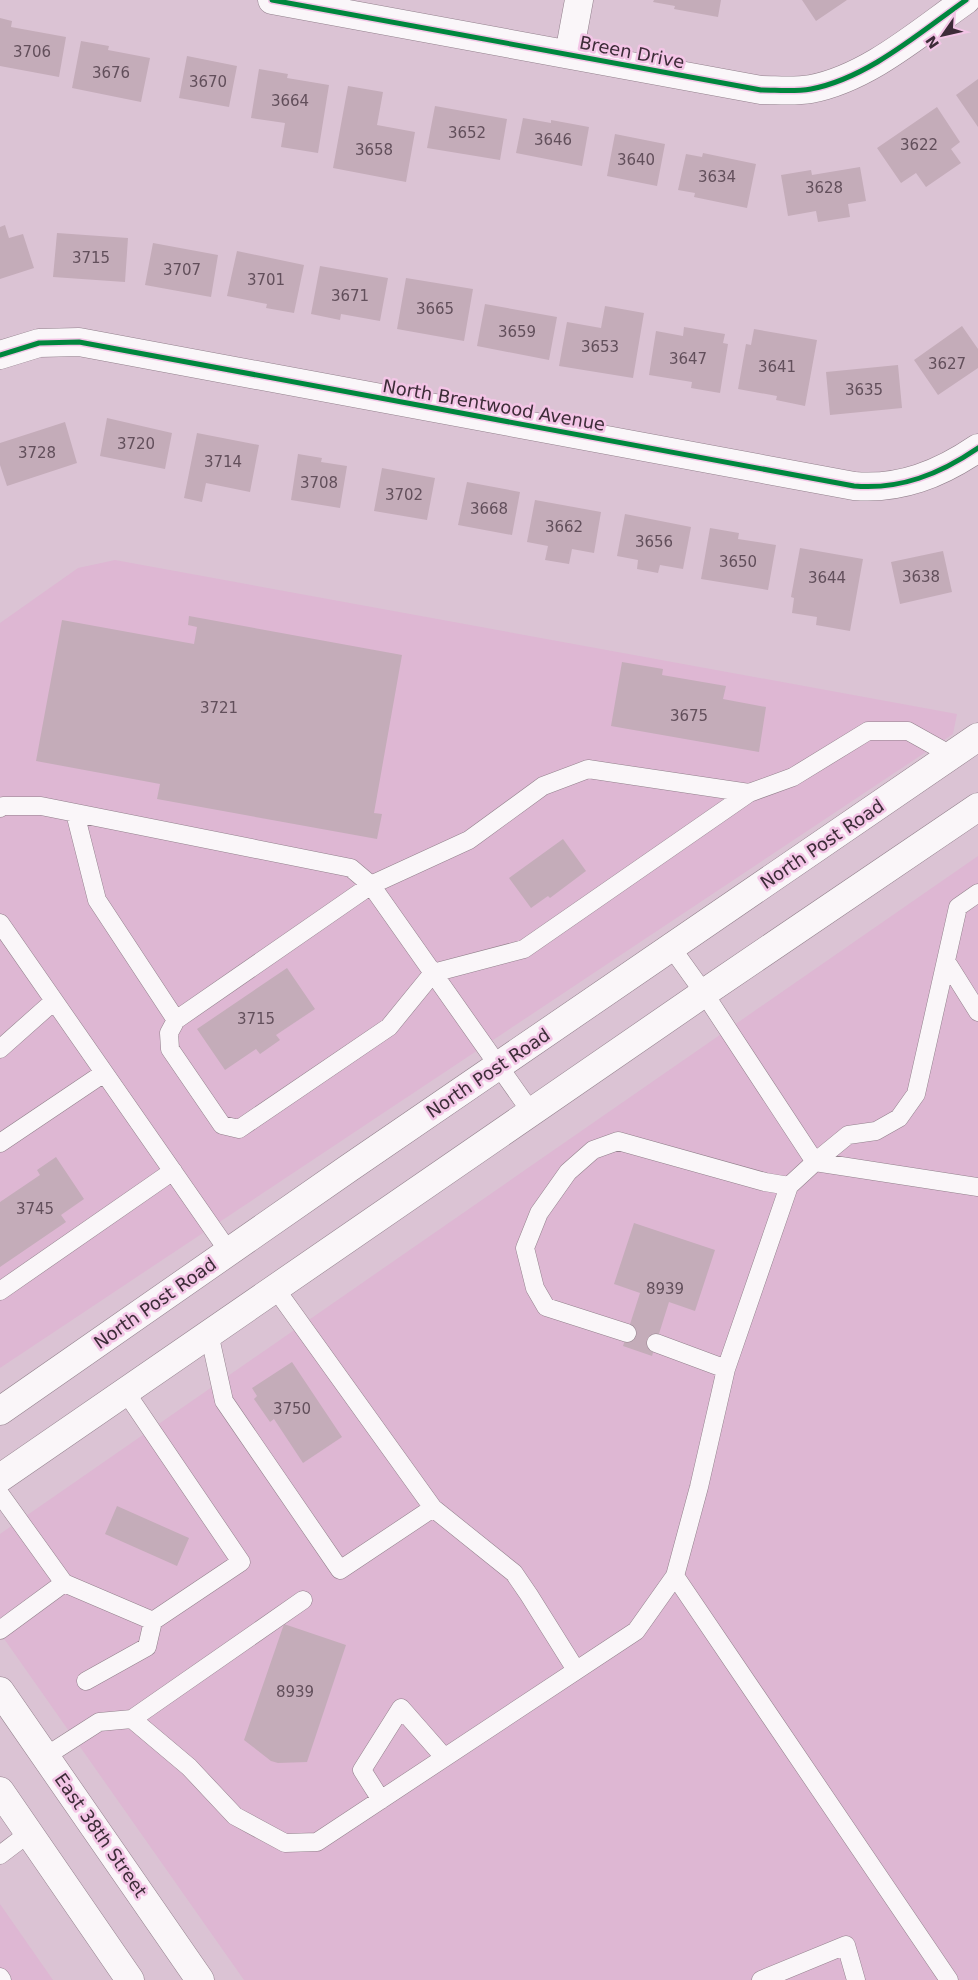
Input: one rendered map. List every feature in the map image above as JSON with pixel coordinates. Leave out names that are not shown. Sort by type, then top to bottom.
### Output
[{"type":"main road","name":"Breen Drive","points":[[272,0],[761,90],[809,89],[843,80],[866,69],[966,0]]},
{"type":"main road","points":[[569,54],[579,0]]},
{"type":"main road","name":"North Brentwood Avenue","points":[[0,355],[39,343],[80,342],[854,486],[896,485],[917,480],[949,467],[978,448]]},
{"type":"main road","name":"North Post Road","points":[[0,1410],[978,737]]},
{"type":"main road","points":[[0,1478],[704,993],[978,807]]},
{"type":"main road","name":"East 38th Street","points":[[0,1691],[200,1980]]},
{"type":"main road","points":[[0,1791],[130,1980]]},
{"type":"lane","points":[[750,792],[588,769],[543,786],[469,840],[371,885],[176,1020],[169,1033],[170,1049],[222,1125],[239,1129],[389,1027],[433,973],[524,949],[750,792],[793,777],[868,731],[908,731],[951,755]]},
{"type":"lane","points":[[0,808],[3,806],[41,806],[352,868],[371,885],[531,1112]]},
{"type":"lane","points":[[75,813],[97,900],[176,1020]]},
{"type":"lane","points":[[132,1719],[189,1767],[235,1816],[285,1843],[317,1842],[636,1631],[676,1576],[726,1369],[789,1186],[814,1162],[848,1135],[876,1131],[899,1118],[916,1094],[958,907],[978,893]]},
{"type":"lane","points":[[0,923],[229,1252]]},
{"type":"lane","points":[[671,947],[704,993],[814,1162],[978,1186]]},
{"type":"lane","points":[[946,961],[977,1010]]},
{"type":"lane","points":[[0,1049],[54,1001]]},
{"type":"lane","points":[[0,1143],[104,1073]]},
{"type":"lane","points":[[627,1332],[546,1307],[535,1288],[525,1248],[539,1213],[568,1172],[593,1150],[618,1141],[765,1182],[789,1186]]},
{"type":"lane","points":[[0,1291],[173,1171]]},
{"type":"lane","points":[[275,1288],[433,1508],[514,1573],[530,1595],[576,1670]]},
{"type":"lane","points":[[209,1333],[224,1401],[340,1570],[433,1508]]},
{"type":"lane","points":[[656,1343],[726,1369]]},
{"type":"lane","points":[[86,1681],[147,1647],[153,1621],[241,1562],[124,1391]]},
{"type":"lane","points":[[0,1494],[64,1583],[153,1621]]},
{"type":"lane","points":[[676,1576],[949,1980]]},
{"type":"lane","points":[[0,1630],[64,1583]]},
{"type":"lane","points":[[46,1756],[99,1722],[132,1719],[303,1600]]},
{"type":"lane","points":[[380,1800],[362,1770],[401,1708],[444,1758]]},
{"type":"lane","points":[[0,1855],[29,1833]]},
{"type":"lane","points":[[761,1980],[846,1945],[856,1980]]},
{"type":"shaded area","points":[[115,560],[957,714],[953,734],[0,1368],[0,623],[78,568]]},
{"type":"shaded area","points":[[978,856],[978,1980],[244,1980],[0,1633],[0,1534]]},
{"type":"shaded area","points":[[0,1904],[53,1980],[0,1980]]},
{"type":"building","points":[[654,0],[721,0],[718,17],[674,9],[675,6],[653,2]]},
{"type":"building","points":[[802,0],[847,0],[816,21]]},
{"type":"building","points":[[0,18],[12,21],[11,27],[66,37],[59,77],[0,66]]},
{"type":"building","points":[[81,41],[109,46],[108,50],[150,58],[141,102],[72,88]]},
{"type":"building","points":[[187,56],[237,66],[229,107],[179,98]]},
{"type":"building","points":[[259,69],[288,74],[287,78],[329,85],[318,153],[281,147],[285,123],[251,118]]},
{"type":"building","points":[[978,79],[978,127],[956,95]]},
{"type":"building","points":[[348,86],[383,92],[377,125],[415,132],[406,182],[333,168]]},
{"type":"building","points":[[435,106],[507,119],[500,160],[427,148]]},
{"type":"building","points":[[937,107],[960,142],[951,149],[961,163],[926,187],[916,173],[901,183],[877,148]]},
{"type":"building","points":[[523,118],[551,123],[551,120],[589,127],[582,166],[516,153]]},
{"type":"building","points":[[615,134],[665,144],[657,186],[607,176]]},
{"type":"building","points":[[703,153],[756,164],[747,208],[694,197],[695,193],[678,190],[686,154],[702,157]]},
{"type":"building","points":[[860,167],[866,201],[848,204],[850,217],[818,222],[816,211],[788,216],[781,175],[811,170],[812,175]]},
{"type":"building","points":[[5,225],[9,238],[23,234],[34,268],[0,279],[0,227]]},
{"type":"building","points":[[57,233],[128,238],[125,282],[53,277]]},
{"type":"building","points":[[153,243],[218,255],[211,297],[145,285]]},
{"type":"building","points":[[237,251],[304,265],[294,313],[266,308],[267,304],[227,296]]},
{"type":"building","points":[[320,266],[388,278],[380,321],[341,314],[340,320],[311,314]]},
{"type":"building","points":[[406,278],[473,289],[464,341],[397,329]]},
{"type":"building","points":[[485,304],[557,317],[549,360],[477,346]]},
{"type":"building","points":[[605,306],[644,313],[633,378],[559,366],[567,322],[601,328]]},
{"type":"building","points":[[962,326],[978,349],[978,368],[938,395],[914,360]]},
{"type":"building","points":[[684,327],[725,334],[723,343],[728,344],[720,393],[691,388],[692,382],[649,375],[656,331],[683,336]]},
{"type":"building","points":[[754,329],[817,340],[805,406],[776,400],[777,396],[738,389],[746,344],[751,345]]},
{"type":"building","points":[[898,365],[902,408],[830,415],[826,372]]},
{"type":"building","points":[[107,418],[172,433],[165,469],[100,456]]},
{"type":"building","points":[[65,422],[77,463],[7,486],[0,465],[0,443]]},
{"type":"building","points":[[197,433],[259,445],[250,492],[206,483],[202,502],[184,498]]},
{"type":"building","points":[[298,454],[322,458],[321,462],[347,466],[340,508],[291,500]]},
{"type":"building","points":[[382,468],[435,478],[427,520],[374,511]]},
{"type":"building","points":[[467,482],[520,492],[512,535],[458,525]]},
{"type":"building","points":[[535,500],[601,512],[594,553],[572,549],[569,564],[545,560],[548,546],[527,542]]},
{"type":"building","points":[[625,514],[691,527],[683,569],[660,565],[658,573],[637,569],[638,560],[617,556]]},
{"type":"building","points":[[710,528],[739,533],[738,539],[776,545],[768,590],[701,579]]},
{"type":"building","points":[[800,548],[863,559],[850,631],[816,625],[817,617],[792,613],[794,598],[791,597]]},
{"type":"building","points":[[943,551],[952,592],[900,604],[891,562]]},
{"type":"building","points":[[189,616],[402,655],[374,813],[382,814],[377,839],[157,799],[160,784],[36,761],[62,620],[194,644],[197,627],[188,625]]},
{"type":"building","points":[[622,662],[663,669],[662,675],[726,686],[723,699],[766,707],[759,752],[611,726]]},
{"type":"building","points":[[563,839],[586,871],[550,898],[548,896],[531,908],[509,878]]},
{"type":"building","points":[[287,968],[315,1009],[276,1035],[280,1040],[260,1054],[256,1049],[225,1070],[197,1029]]},
{"type":"building","points":[[56,1157],[84,1199],[61,1215],[66,1222],[0,1267],[0,1202],[40,1175],[37,1170]]},
{"type":"building","points":[[634,1223],[715,1250],[695,1311],[669,1302],[652,1356],[623,1346],[640,1293],[614,1284]]},
{"type":"building","points":[[292,1362],[342,1437],[303,1463],[274,1419],[270,1422],[254,1399],[257,1396],[252,1388]]},
{"type":"building","points":[[117,1506],[189,1538],[177,1566],[105,1534]]},
{"type":"building","points":[[284,1624],[346,1645],[307,1762],[278,1763],[271,1761],[244,1740]]},
{"type":"cycle path","points":[[272,0],[761,90],[792,91],[811,89],[832,83],[873,65],[966,0]]},
{"type":"cycle path","points":[[0,355],[39,343],[79,342],[854,486],[871,487],[903,483],[934,473],[978,448]]}]
